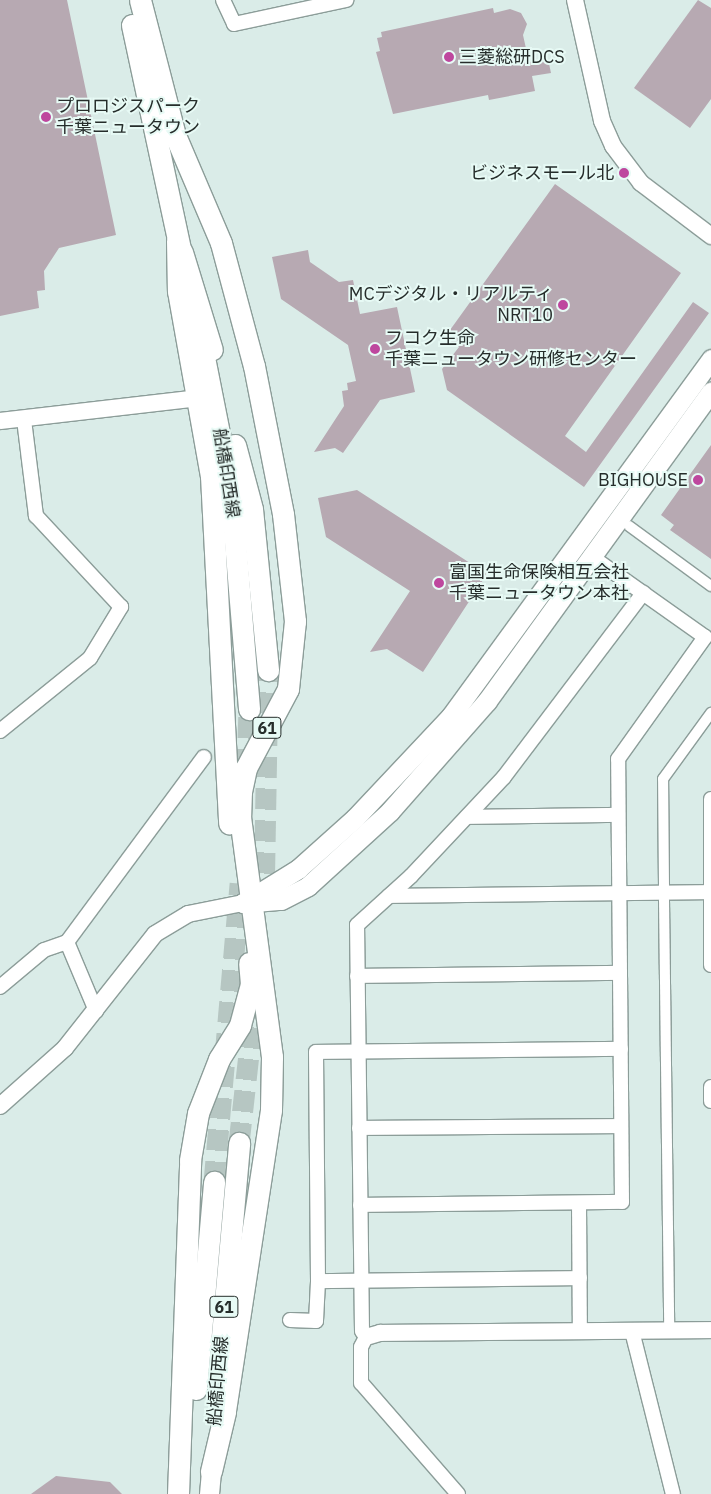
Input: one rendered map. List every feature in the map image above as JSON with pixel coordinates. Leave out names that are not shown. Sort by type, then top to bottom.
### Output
[{"type":"main road","name":"船橋印西線","points":[[127,0],[231,494],[249,709]]},
{"type":"main road","name":"61","points":[[140,0],[175,135],[221,243],[254,366],[283,514],[294,650],[288,689],[246,768],[241,791],[240,817],[249,901],[272,1057],[271,1110],[225,1412],[211,1470]]},
{"type":"main road","name":"船橋印西線","points":[[178,240],[196,286],[252,509],[268,670]]},
{"type":"main road","name":"61","points":[[178,240],[178,290],[211,476],[218,563],[224,772],[249,901]]},
{"type":"main road","points":[[590,550],[711,359]]},
{"type":"main road","points":[[178,1494],[190,1160],[198,1113],[219,1058],[240,1025],[251,984],[249,901],[298,869],[414,758],[590,550],[711,392]]},
{"type":"main road","name":"船橋印西線","points":[[211,1470],[239,1143]]},
{"type":"main road","name":"船橋印西線","points":[[186,1494],[214,1182]]},
{"type":"main road","points":[[209,1494],[211,1470]]},
{"type":"street","points":[[223,0],[234,24],[346,0]]},
{"type":"street","points":[[576,0],[602,121],[613,146],[641,183],[711,236]]},
{"type":"street","points":[[0,421],[24,420],[198,398]]},
{"type":"street","points":[[0,732],[90,658],[121,607],[36,516],[24,420]]},
{"type":"street","points":[[629,526],[711,586]]},
{"type":"street","points":[[360,1205],[622,1202],[618,759],[705,637],[643,593],[590,550]]},
{"type":"street","points":[[458,1494],[364,1388],[361,1347],[366,1337],[360,1205],[357,925],[389,896],[467,817],[551,720],[643,593]]},
{"type":"street","points":[[664,886],[663,779],[711,713]]},
{"type":"street","points":[[0,987],[44,950],[67,942],[204,756]]},
{"type":"street","points":[[711,798],[711,965]]},
{"type":"street","points":[[467,817],[618,815]]},
{"type":"street","points":[[389,896],[711,892]]},
{"type":"street","points":[[664,900],[669,1324]]},
{"type":"street","points":[[0,1106],[65,1048],[155,934],[188,914],[249,901]]},
{"type":"street","points":[[67,942],[96,1011]]},
{"type":"street","points":[[357,976],[620,973]]},
{"type":"street","points":[[290,1320],[316,1321],[318,1281],[316,1052],[620,1049]]},
{"type":"street","points":[[711,1087],[711,1101]]},
{"type":"street","points":[[360,1128],[621,1126]]},
{"type":"street","points":[[579,1203],[580,1332]]},
{"type":"street","points":[[318,1281],[580,1278]]},
{"type":"street","points":[[366,1337],[711,1330]]},
{"type":"street","points":[[632,1331],[673,1494]]},
{"type":"building","name":"プロロジスパーク 千葉ニュータウン","points":[[0,0],[67,0],[116,235],[59,248],[44,271],[45,290],[37,291],[39,308],[0,316]]},
{"type":"building","points":[[698,0],[711,8],[711,99],[690,128],[634,88]]},
{"type":"building","name":"三菱総研DCS","points":[[493,8],[494,13],[510,9],[521,13],[527,24],[523,35],[529,62],[548,59],[551,73],[532,76],[535,91],[489,100],[488,95],[393,114],[376,52],[380,51],[377,38],[382,37],[381,32]]},
{"type":"building","name":"MCデジタル・リアルティ NRT10","points":[[555,184],[681,273],[565,436],[586,452],[693,302],[709,313],[584,487],[447,390],[442,369],[459,347],[445,337]]},
{"type":"building","name":"フコク生命 千葉ニュータウン研修センター","points":[[308,250],[310,262],[339,282],[353,280],[360,314],[397,307],[415,392],[380,400],[343,453],[335,448],[314,452],[344,406],[342,391],[348,390],[347,383],[356,381],[348,345],[281,299],[272,257]]},
{"type":"building","name":"BIGHOUSE","points":[[711,445],[711,559],[670,530],[674,525],[661,515]]},
{"type":"building","name":"富国生命保険相互会社 千葉ニュータウン本社","points":[[357,490],[487,574],[423,672],[387,649],[370,652],[410,591],[326,537],[318,498]]},
{"type":"building","points":[[56,1476],[110,1482],[122,1494],[31,1494]]},
{"type":"tunnel","points":[[264,905],[268,670]]},
{"type":"tunnel","points":[[247,770],[249,709]]},
{"type":"tunnel","points":[[214,1182],[240,883]]},
{"type":"tunnel","points":[[239,1143],[257,982]]},
{"type":"place","name":"三菱総研DCS","points":[[449,57]]},
{"type":"place","name":"プロロジスパーク 千葉ニュータウン","points":[[46,117]]},
{"type":"place","name":"ビジネスモール北","points":[[624,173]]},
{"type":"place","name":"MCデジタル・リアルティ NRT10","points":[[563,305]]},
{"type":"place","name":"フコク生命 千葉ニュータウン研修センター","points":[[375,349]]},
{"type":"place","name":"BIGHOUSE","points":[[698,480]]},
{"type":"place","name":"富国生命保険相互会社 千葉ニュータウン本社","points":[[439,583]]}]
